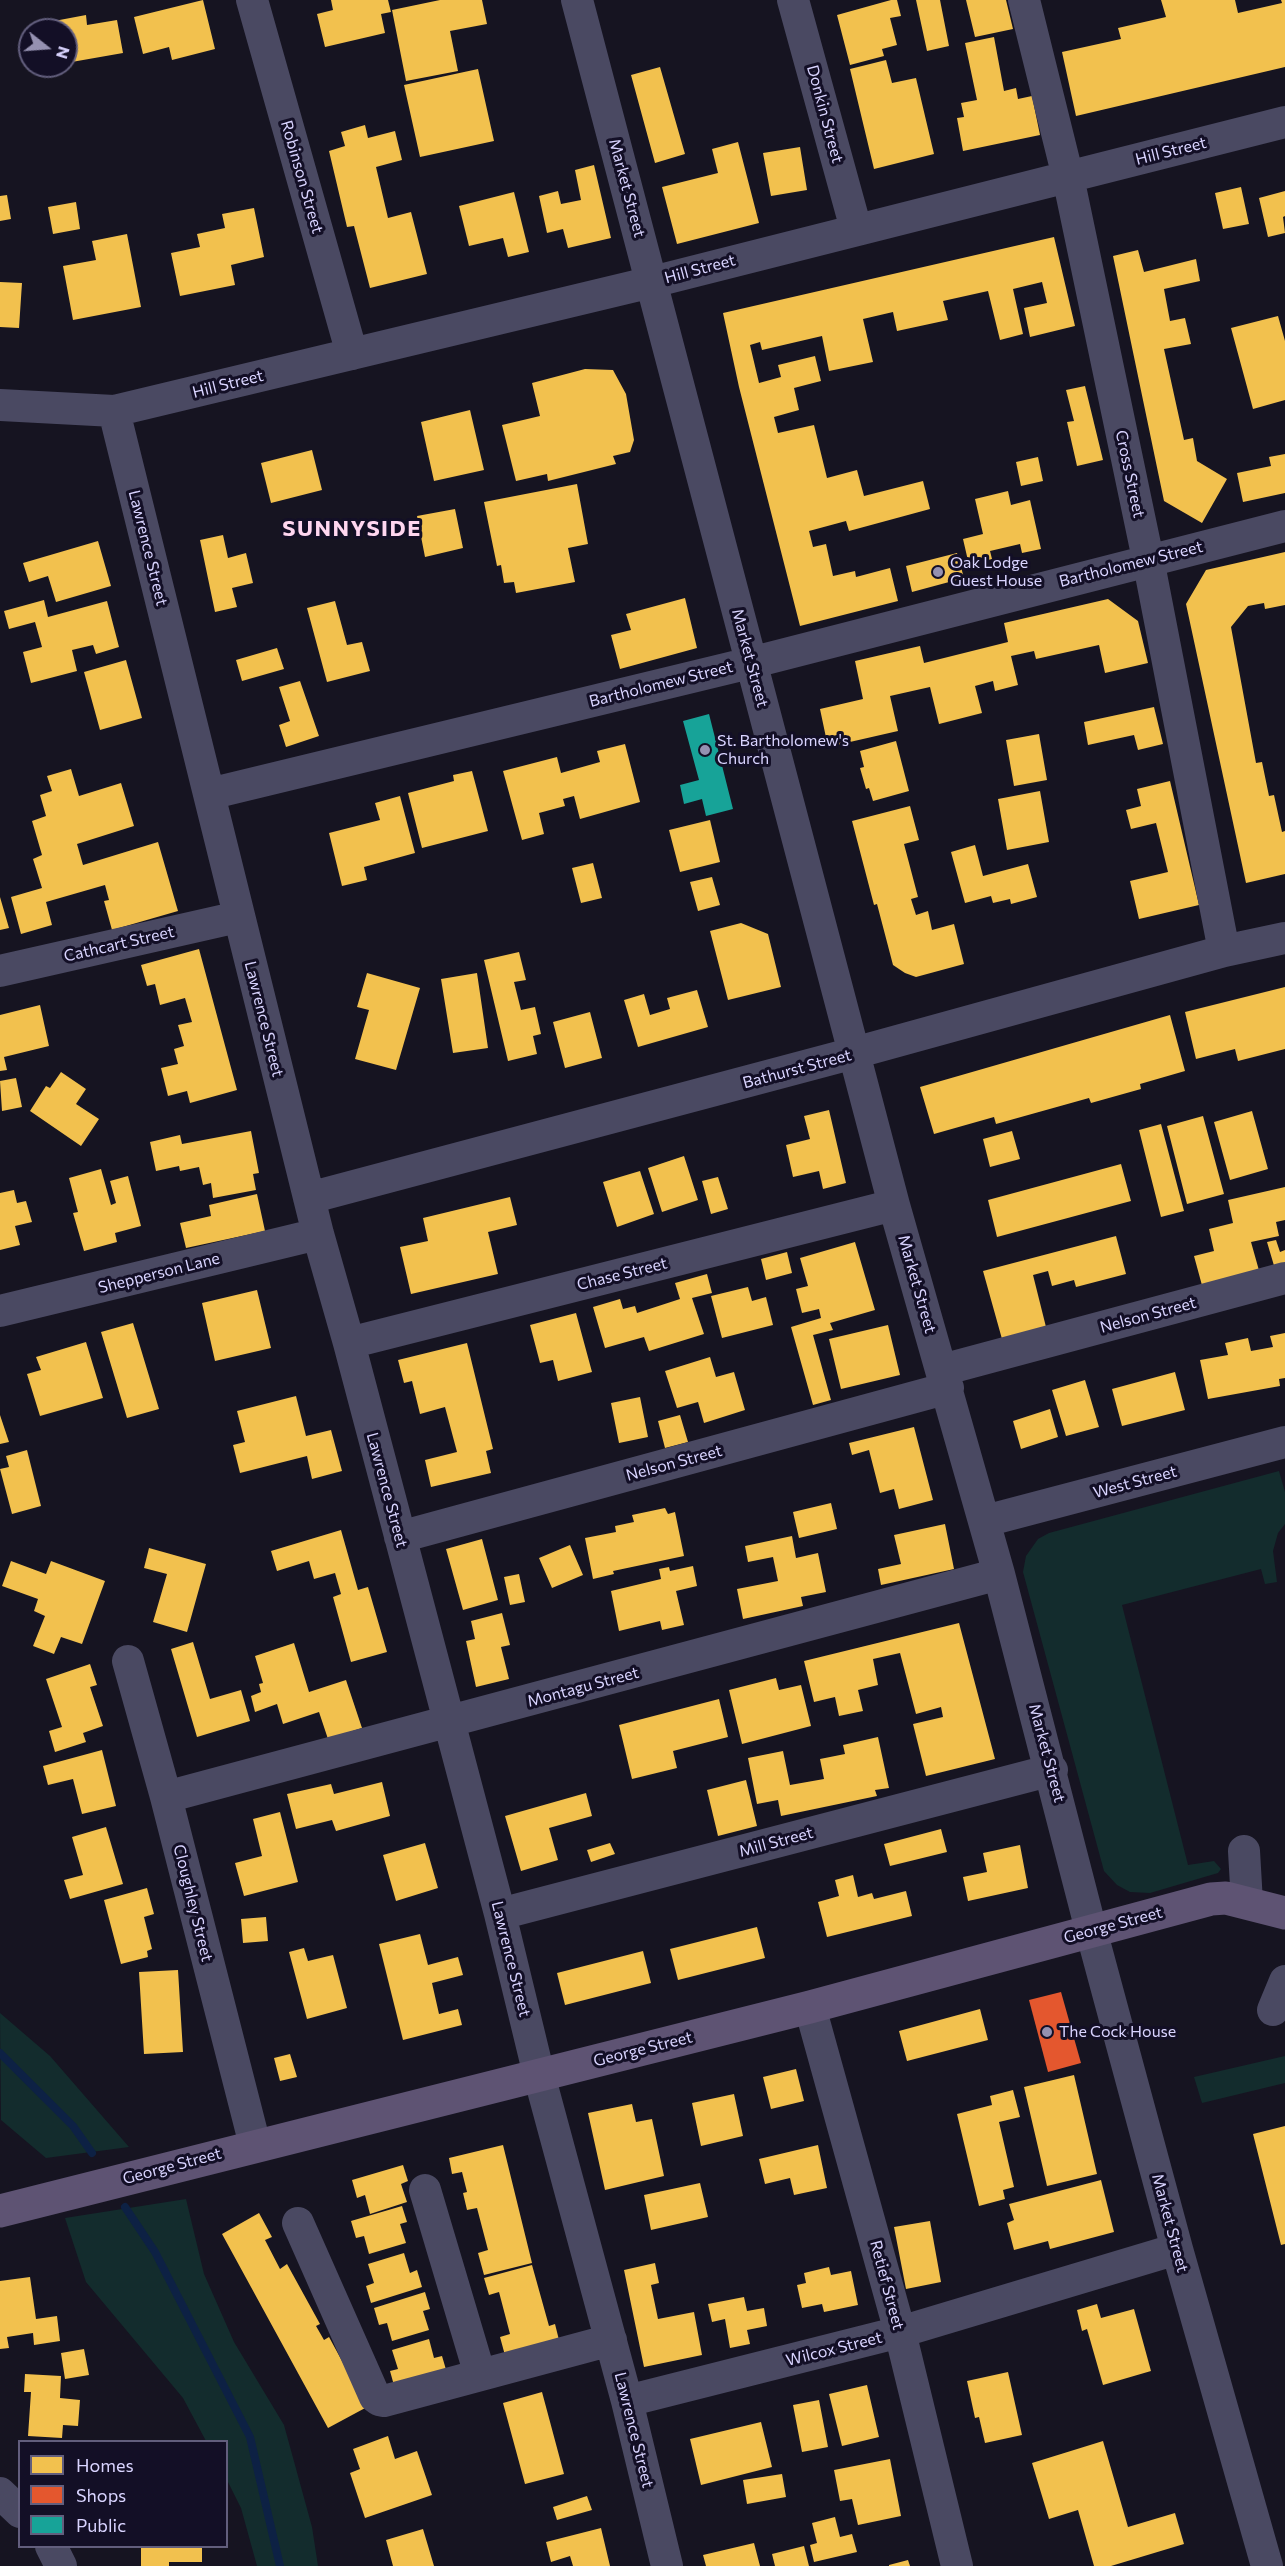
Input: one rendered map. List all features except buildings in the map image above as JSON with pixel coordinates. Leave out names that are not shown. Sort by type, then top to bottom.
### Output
[{"type":"main road","name":"George Street","points":[[0,2211],[810,2007],[1211,1899],[1226,1898],[1285,1913]]},
{"type":"street","name":"Robinson Street","points":[[252,0],[352,354]]},
{"type":"street","name":"Market Street","points":[[577,0],[894,1205],[985,1521],[1052,1770],[1091,1930],[1177,2249],[1267,2566]]},
{"type":"street","name":"Donkin Street","points":[[794,0],[856,229]]},
{"type":"street","name":"Cross Street","points":[[1024,0],[1068,177],[1148,559],[1224,951]]},
{"type":"street","name":"Hill Street","points":[[8,408],[114,411],[652,282],[1285,122]]},
{"type":"street","name":"Lawrence Street","points":[[114,411],[318,1234],[450,1722],[539,2075],[627,2401],[667,2566]]},
{"type":"street","name":"Bartholomew Street","points":[[209,794],[750,663],[1148,559],[1285,526]]},
{"type":"street","name":"Cathcart Street","points":[[0,971],[238,917]]},
{"type":"street","name":"Bathurst Street","points":[[309,1198],[855,1053],[1224,951],[1285,938]]},
{"type":"street","name":"Chase Street","points":[[349,1344],[894,1205]]},
{"type":"street","name":"Shepperson Lane","points":[[0,1311],[318,1234]]},
{"type":"street","name":"Nelson Street","points":[[400,1537],[1285,1278]]},
{"type":"street","name":"West Street","points":[[985,1521],[1285,1442]]},
{"type":"street","name":"Montagu Street","points":[[166,1797],[999,1574]]},
{"type":"street","name":"Cloughley Street","points":[[128,1661],[166,1797],[255,2145]]},
{"type":"street","name":"Mill Street","points":[[500,1914],[1052,1770]]},
{"type":"street","points":[[1244,1851],[1247,1903]]},
{"type":"street","points":[[1273,2010],[1285,1981]]},
{"type":"street","name":"Retief Street","points":[[810,2007],[900,2332],[957,2566]]},
{"type":"street","points":[[425,2190],[480,2375]]},
{"type":"street","points":[[298,2223],[375,2397],[384,2401],[610,2340]]},
{"type":"street","name":"Wilcox Street","points":[[627,2401],[900,2332],[1177,2249]]},
{"type":"street","points":[[0,2493],[18,2510]]},
{"type":"street","points":[[52,2548],[61,2566]]},
{"type":"green space","points":[[1279,1471],[1285,1492],[1285,1524],[1278,1533],[1273,1551],[1277,1582],[1265,1584],[1261,1569],[1122,1605],[1188,1865],[1214,1861],[1221,1869],[1218,1873],[1150,1893],[1130,1892],[1117,1885],[1104,1871],[1023,1572],[1026,1556],[1038,1539],[1049,1533]]},
{"type":"green space","points":[[0,2013],[50,2056],[129,2147],[46,2158],[1,2120]]},
{"type":"green space","points":[[1285,2056],[1285,2083],[1202,2103],[1194,2077]]},
{"type":"green space","points":[[186,2199],[204,2274],[234,2342],[284,2425],[312,2527],[318,2566],[257,2566],[241,2508],[228,2482],[228,2440],[205,2440],[183,2398],[86,2282],[65,2218]]},
{"type":"waterway","points":[[0,2053],[73,2126],[92,2153]]},
{"type":"waterway","points":[[125,2207],[155,2252],[250,2437],[280,2566]]},
{"type":"place","name":"Oak Lodge Guest House","points":[[938,572]]},
{"type":"place","name":"St. Bartholomew's Church","points":[[705,750]]},
{"type":"place","name":"The Cock House","points":[[1047,2032]]},
{"type":"district","name":"SUNNYSIDE","points":[[352,529]]}]
